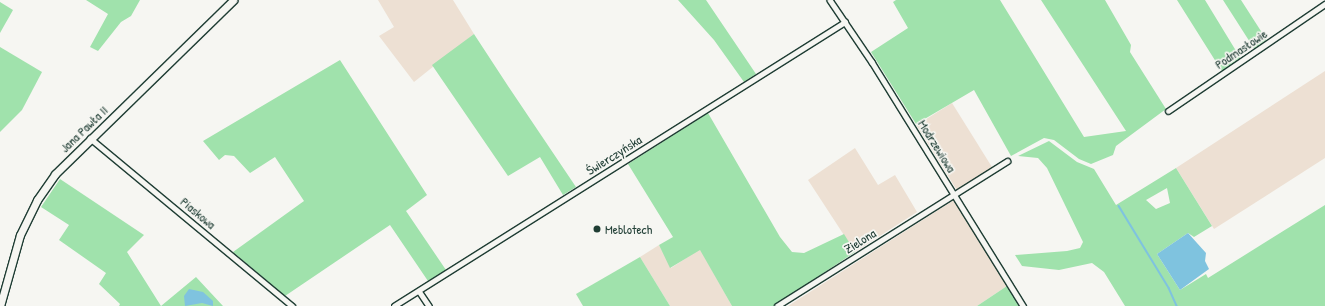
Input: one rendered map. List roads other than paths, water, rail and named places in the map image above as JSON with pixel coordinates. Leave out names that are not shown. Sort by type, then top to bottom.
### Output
[{"type":"main road","name":"Jana Pawła II","points":[[0,306],[15,250],[37,200],[55,174],[90,138],[233,0]]},
{"type":"street","name":"Modrzewiowa","points":[[830,0],[955,195],[1023,306]]},
{"type":"street","name":"Podmasłowie","points":[[1168,111],[1325,4]]},
{"type":"street","name":"Świerczyńska","points":[[394,306],[845,22]]},
{"type":"street","name":"Piaskowa","points":[[90,138],[292,306]]},
{"type":"street","name":"Zielona","points":[[777,306],[1007,161]]},
{"type":"street","points":[[419,290],[429,306]]},
{"type":"water","points":[[1188,233],[1206,253],[1205,261],[1209,269],[1180,290],[1157,254]]},
{"type":"water","points":[[189,289],[203,292],[213,301],[213,306],[202,303],[185,306],[184,296]]},
{"type":"waterway","points":[[1119,206],[1169,288],[1177,306]]},
{"type":"place","name":"Meblotech","points":[[597,229]]}]
